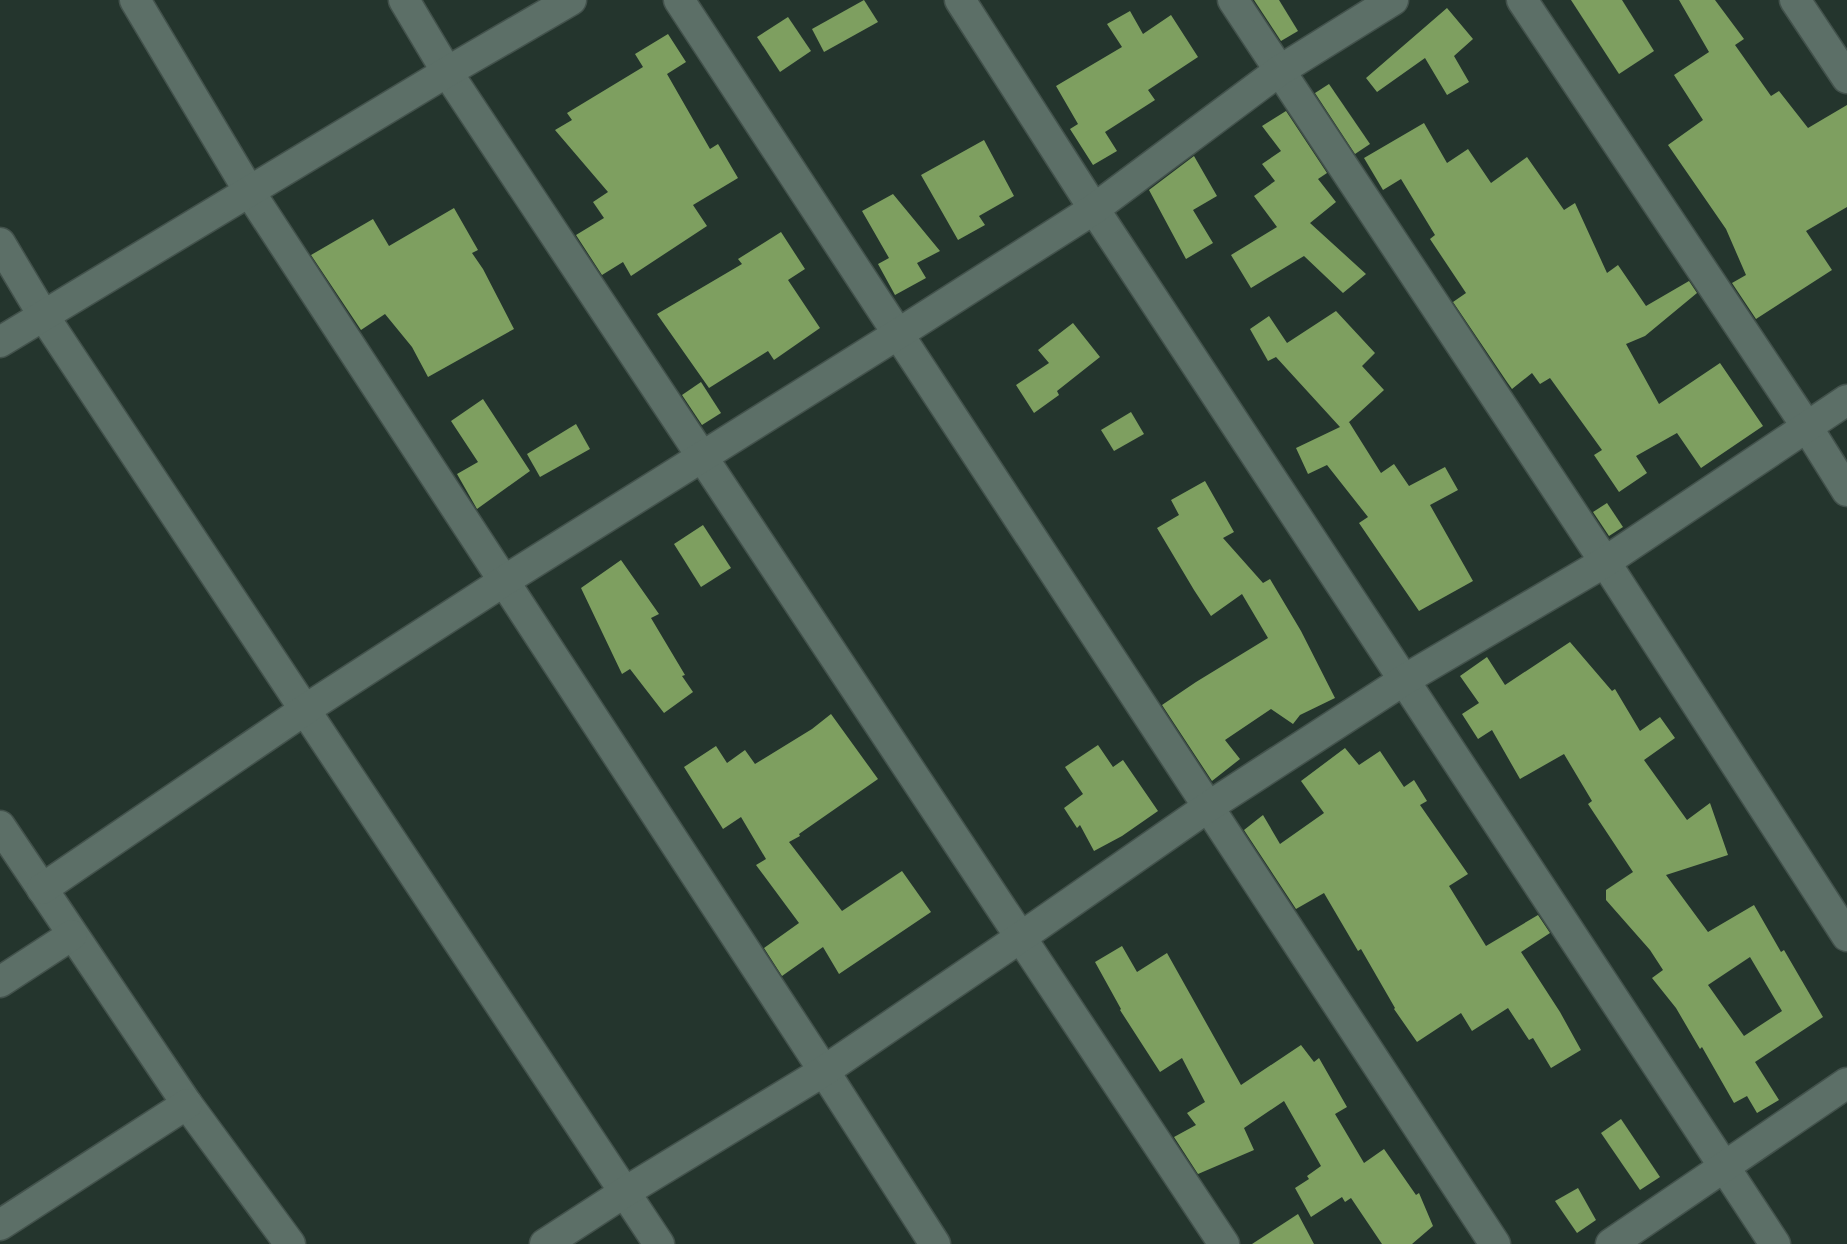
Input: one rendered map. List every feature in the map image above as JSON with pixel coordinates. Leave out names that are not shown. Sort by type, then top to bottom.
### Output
[{"type":"street","points":[[135,0],[249,191],[935,1244]]},
{"type":"street","points":[[404,0],[447,72],[1224,1244]]},
{"type":"street","points":[[0,342],[447,72],[571,0]]},
{"type":"street","points":[[679,0],[1495,1244]]},
{"type":"street","points":[[960,0],[1094,209],[1775,1244]]},
{"type":"street","points":[[1233,0],[1605,562],[1847,936]]},
{"type":"street","points":[[42,890],[306,709],[504,580],[1094,209],[1279,71],[1393,0]]},
{"type":"street","points":[[1522,0],[1847,491]]},
{"type":"street","points":[[1795,0],[1847,78]]},
{"type":"street","points":[[0,243],[43,315],[659,1244]]},
{"type":"street","points":[[545,1244],[625,1192],[824,1071],[1208,807],[1404,681],[1605,562],[1847,400]]},
{"type":"street","points":[[0,826],[187,1104],[290,1244]]},
{"type":"street","points":[[0,982],[72,934]]},
{"type":"street","points":[[1611,1244],[1847,1083]]},
{"type":"street","points":[[0,1225],[187,1104]]},
{"type":"building","points":[[864,0],[878,22],[824,52],[812,29]]},
{"type":"building","points":[[1254,0],[1279,0],[1298,31],[1281,41]]},
{"type":"building","points":[[1571,0],[1622,0],[1654,51],[1619,74]]},
{"type":"building","points":[[1679,0],[1715,0],[1744,39],[1735,45],[1771,96],[1779,91],[1808,128],[1847,105],[1847,207],[1806,231],[1832,270],[1756,319],[1732,283],[1746,275],[1726,229],[1668,145],[1703,120],[1674,75],[1709,52]]},
{"type":"building","points":[[1447,8],[1473,39],[1454,56],[1469,82],[1447,95],[1425,58],[1377,92],[1366,78]]},
{"type":"building","points":[[1130,11],[1143,34],[1171,15],[1198,57],[1148,90],[1155,100],[1105,132],[1117,151],[1093,165],[1070,129],[1078,124],[1056,86],[1122,47],[1107,24]]},
{"type":"building","points":[[788,17],[811,51],[780,72],[757,37]]},
{"type":"building","points":[[668,34],[686,62],[667,74],[710,149],[718,144],[738,178],[693,205],[707,226],[631,276],[623,262],[602,275],[576,235],[604,218],[593,202],[608,192],[555,130],[572,120],[567,113],[643,67],[635,54]]},
{"type":"building","points":[[1329,84],[1370,144],[1355,154],[1315,93]]},
{"type":"building","points":[[1286,111],[1327,173],[1318,179],[1336,202],[1310,223],[1366,274],[1343,293],[1304,256],[1251,288],[1231,255],[1277,227],[1254,196],[1275,181],[1262,164],[1281,151],[1262,126]]},
{"type":"building","points":[[1424,123],[1447,163],[1468,149],[1491,183],[1527,157],[1564,210],[1575,203],[1607,273],[1618,265],[1646,306],[1689,281],[1697,293],[1645,336],[1626,344],[1659,404],[1720,363],[1763,426],[1701,468],[1677,433],[1636,456],[1647,473],[1619,492],[1594,455],[1602,450],[1550,378],[1540,384],[1532,373],[1512,389],[1453,302],[1466,293],[1430,239],[1435,235],[1401,179],[1383,190],[1364,158]]},
{"type":"building","points":[[984,140],[1014,196],[979,216],[985,225],[958,240],[921,175]]},
{"type":"building","points":[[1194,156],[1217,196],[1193,210],[1213,243],[1186,259],[1149,190]]},
{"type":"building","points":[[893,194],[940,251],[917,263],[926,278],[895,295],[878,264],[889,258],[862,211]]},
{"type":"building","points":[[454,208],[478,250],[472,253],[483,269],[514,329],[428,377],[412,347],[385,314],[361,330],[311,255],[373,219],[389,246]]},
{"type":"building","points":[[781,232],[805,269],[788,280],[820,328],[774,360],[768,351],[709,388],[657,314],[742,264],[738,259]]},
{"type":"building","points":[[1336,311],[1375,353],[1362,366],[1384,390],[1349,422],[1381,473],[1394,464],[1409,486],[1445,467],[1458,490],[1430,505],[1473,581],[1419,611],[1359,523],[1368,517],[1327,465],[1308,474],[1296,448],[1340,427],[1276,357],[1268,361],[1250,329],[1269,316],[1287,343]]},
{"type":"building","points":[[1073,323],[1100,357],[1057,391],[1059,395],[1034,413],[1016,385],[1049,363],[1038,350]]},
{"type":"building","points":[[701,382],[721,413],[702,425],[682,395]]},
{"type":"building","points":[[483,399],[530,471],[477,509],[457,474],[478,462],[451,421]]},
{"type":"building","points":[[1131,412],[1144,434],[1114,451],[1101,430]]},
{"type":"building","points":[[576,424],[590,449],[540,477],[527,454]]},
{"type":"building","points":[[1205,481],[1234,532],[1223,538],[1263,583],[1270,579],[1301,631],[1335,698],[1300,715],[1293,724],[1271,709],[1225,740],[1240,759],[1212,781],[1162,705],[1268,638],[1242,594],[1211,616],[1157,528],[1179,515],[1171,500]]},
{"type":"building","points":[[1607,503],[1623,527],[1609,536],[1593,512]]},
{"type":"building","points":[[703,525],[731,568],[701,587],[674,544]]},
{"type":"building","points":[[621,560],[659,614],[651,618],[693,692],[664,713],[630,669],[622,674],[581,588]]},
{"type":"building","points":[[1570,642],[1612,691],[1615,689],[1640,731],[1660,717],[1675,738],[1644,760],[1687,820],[1710,803],[1728,855],[1666,875],[1708,932],[1754,905],[1781,952],[1784,950],[1823,1017],[1755,1062],[1779,1100],[1757,1113],[1747,1096],[1734,1103],[1702,1047],[1700,1049],[1676,1008],[1652,978],[1663,970],[1650,950],[1606,900],[1606,890],[1633,872],[1588,804],[1592,801],[1564,754],[1520,779],[1492,730],[1478,739],[1462,714],[1479,703],[1460,676],[1487,657],[1505,685]],"holes":[[[1750,957],[1782,1011],[1744,1036],[1708,985]]]},
{"type":"building","points":[[831,714],[878,779],[789,842],[842,911],[902,871],[931,912],[839,974],[823,947],[782,976],[764,948],[799,923],[756,865],[766,859],[741,817],[723,829],[684,767],[716,746],[727,763],[745,750],[755,764],[812,729]]},
{"type":"building","points":[[1098,745],[1113,767],[1123,760],[1158,811],[1122,836],[1094,851],[1080,825],[1077,828],[1064,808],[1083,794],[1065,767]]},
{"type":"building","points":[[1345,748],[1359,765],[1380,751],[1404,787],[1414,780],[1427,801],[1420,805],[1468,874],[1449,886],[1486,946],[1538,915],[1550,933],[1521,952],[1560,1012],[1581,1050],[1551,1068],[1533,1038],[1529,1040],[1508,1008],[1472,1031],[1461,1013],[1417,1042],[1394,1009],[1361,949],[1358,951],[1324,893],[1296,909],[1244,830],[1263,815],[1280,844],[1324,813],[1301,781]]},
{"type":"building","points":[[1122,946],[1137,972],[1167,953],[1241,1085],[1301,1045],[1314,1062],[1319,1058],[1347,1107],[1335,1114],[1364,1163],[1384,1149],[1416,1195],[1419,1193],[1433,1226],[1412,1244],[1382,1244],[1351,1198],[1345,1202],[1342,1197],[1311,1217],[1295,1188],[1309,1179],[1307,1176],[1321,1166],[1284,1101],[1244,1128],[1254,1150],[1198,1174],[1174,1137],[1196,1125],[1187,1113],[1205,1102],[1182,1058],[1160,1072],[1120,1010],[1095,962]]},
{"type":"building","points":[[1621,1119],[1660,1177],[1640,1190],[1601,1133]]},
{"type":"building","points":[[1578,1188],[1596,1220],[1577,1233],[1555,1201]]},
{"type":"building","points":[[1298,1214],[1314,1244],[1252,1244]]}]
